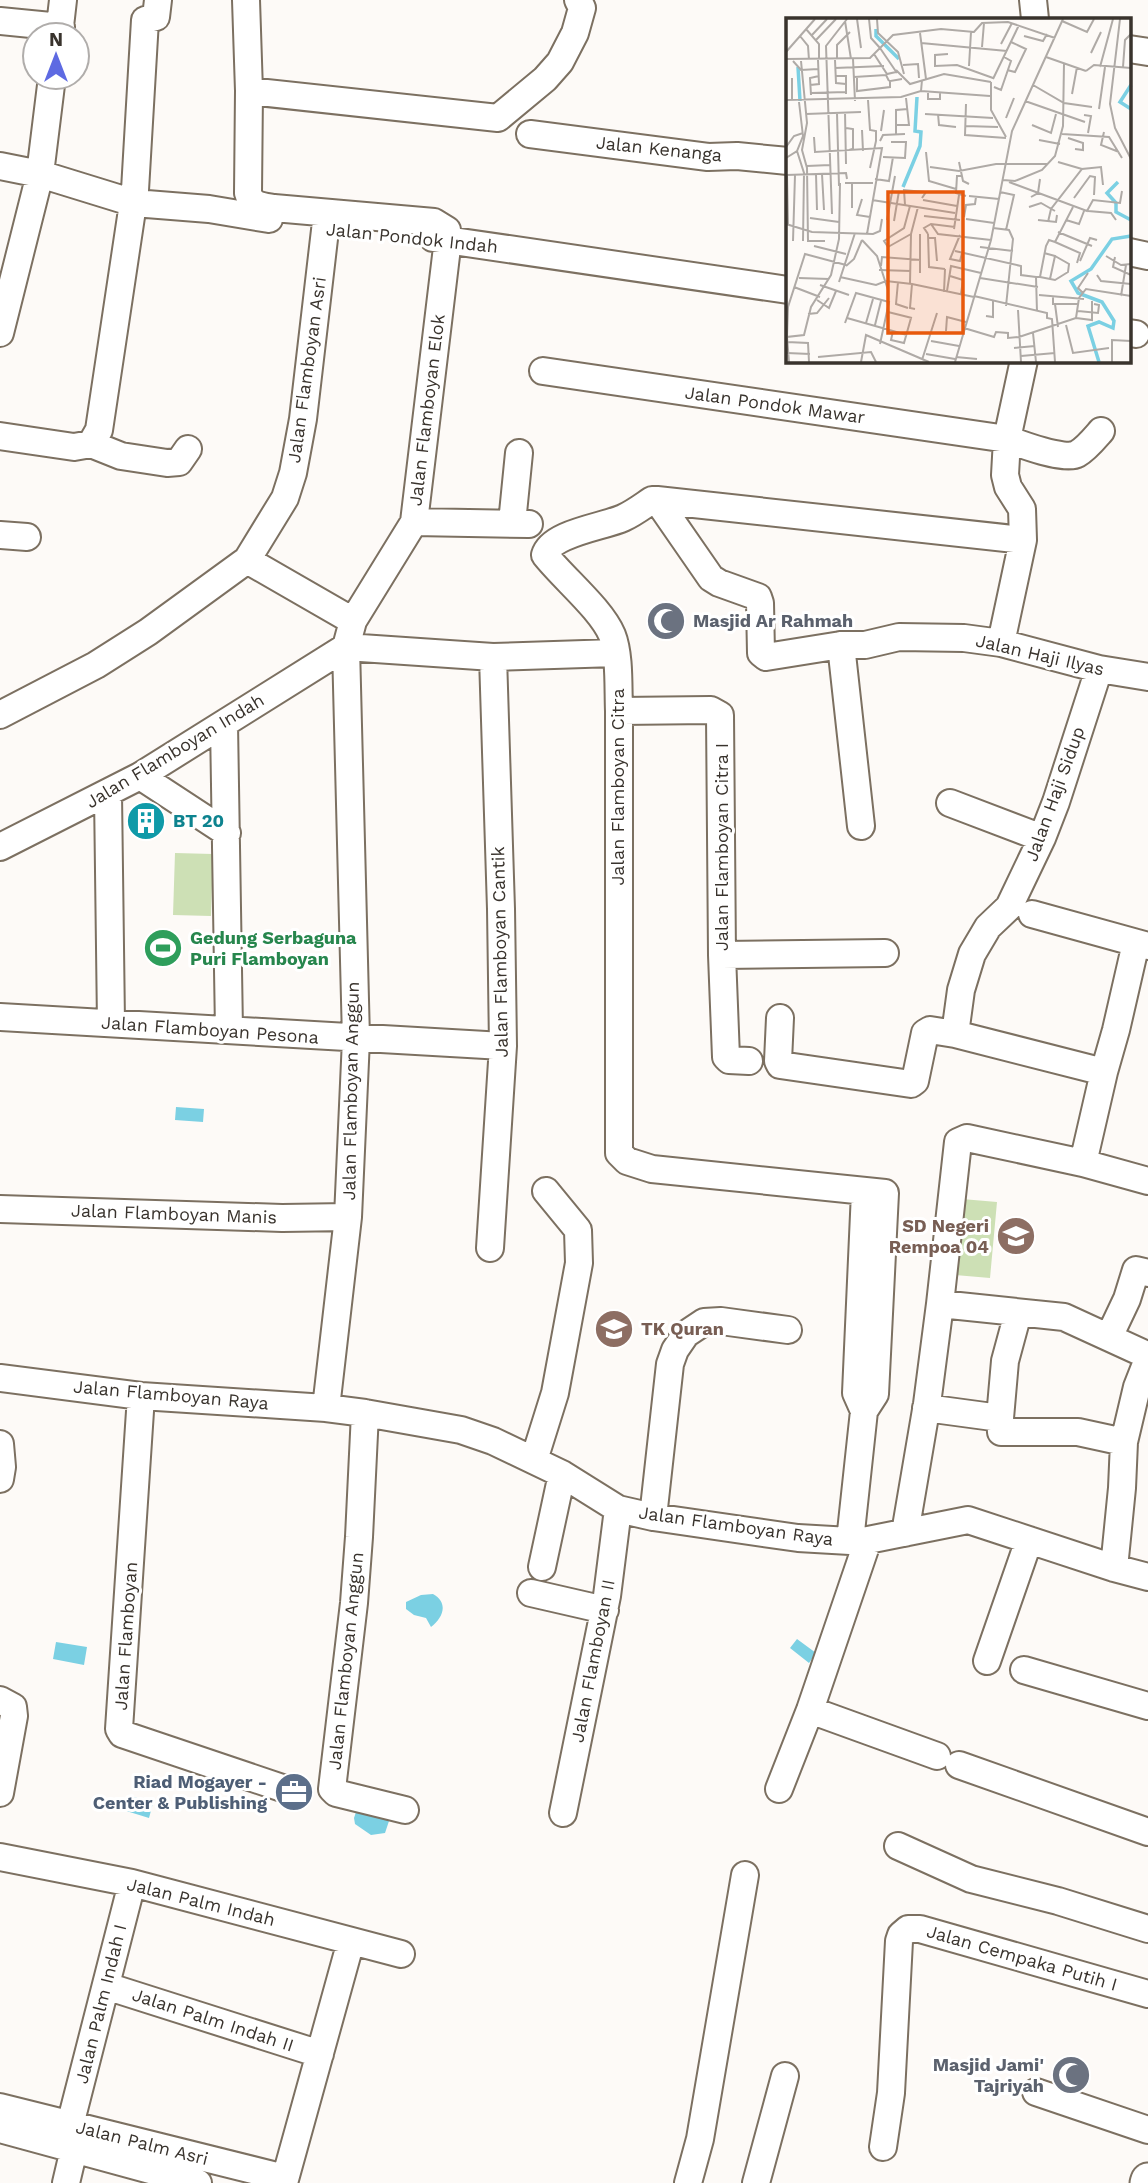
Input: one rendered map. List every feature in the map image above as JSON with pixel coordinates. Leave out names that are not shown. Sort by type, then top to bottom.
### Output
[{"type":"street","points":[[61,21],[63,0]]},
{"type":"street","points":[[91,444],[99,430],[134,203],[145,20],[156,18],[158,0]]},
{"type":"street","points":[[246,0],[249,84],[248,193],[251,201],[254,204],[326,221],[434,222],[447,230],[449,239]]},
{"type":"street","points":[[249,84],[497,104],[516,103],[545,79],[565,53],[579,19],[582,5],[578,0]]},
{"type":"street","points":[[1032,0],[1034,18]]},
{"type":"street","points":[[0,21],[21,24]]},
{"type":"street","points":[[1130,49],[1148,52]]},
{"type":"street","points":[[0,333],[40,174],[50,91]]},
{"type":"street","name":"Jalan Kenanga","points":[[530,134],[698,156],[786,161]]},
{"type":"street","name":"Jalan Pondok Indah","points":[[0,166],[40,174],[134,203],[326,221]]},
{"type":"street","name":"Jalan Flamboyan Asri","points":[[0,715],[96,664],[148,632],[247,560],[285,498],[293,473],[303,419],[326,221]]},
{"type":"street","name":"Jalan Pondok Indah","points":[[449,239],[786,290]]},
{"type":"street","name":"Jalan Flamboyan Elok","points":[[346,647],[353,621],[414,522],[449,239]]},
{"type":"street","points":[[1130,252],[1148,256]]},
{"type":"street","points":[[1001,643],[1023,540],[1022,509],[1005,477],[1007,439],[1024,362]]},
{"type":"street","name":"Jalan Pondok Mawar","points":[[543,371],[1007,439],[1024,446],[1072,456],[1079,453],[1101,431]]},
{"type":"street","points":[[0,436],[74,447],[91,444],[121,456],[167,463],[179,462],[188,449]]},
{"type":"street","points":[[414,522],[520,524],[519,453]]},
{"type":"street","name":"Jalan Flamboyan Citra","points":[[657,500],[652,500],[625,518],[558,539],[547,548],[545,555],[605,623],[613,637],[615,653],[619,711],[619,1153],[634,1164],[652,1168],[865,1192],[856,1393],[864,1411],[859,1541]]},
{"type":"street","points":[[657,500],[1023,540]]},
{"type":"street","name":"Jalan Haji Ilyas","points":[[657,500],[711,578],[758,597],[761,653],[766,657],[841,645],[865,645],[899,637],[964,638],[1001,643],[1099,669],[1148,677]]},
{"type":"street","points":[[0,535],[27,537]]},
{"type":"street","points":[[247,560],[353,621]]},
{"type":"street","points":[[841,645],[861,826]]},
{"type":"street","points":[[346,647],[493,657],[615,653]]},
{"type":"street","name":"Jalan Flamboyan Indah","points":[[0,847],[140,776],[346,647]]},
{"type":"street","name":"Jalan Flamboyan Anggun","points":[[326,1408],[348,1217],[356,1039],[346,647]]},
{"type":"street","name":"Jalan Flamboyan Cantik","points":[[491,1248],[503,1046],[493,657]]},
{"type":"street","name":"Jalan Haji Sidup","points":[[955,1034],[961,990],[972,954],[988,927],[1009,907],[1042,838],[1099,669]]},
{"type":"street","name":"Jalan Flamboyan Citra I","points":[[619,711],[711,710],[720,715],[722,955],[726,1059],[749,1061]]},
{"type":"street","points":[[224,724],[229,1030]]},
{"type":"street","points":[[140,776],[227,832]]},
{"type":"street","points":[[108,794],[111,1023]]},
{"type":"street","points":[[950,803],[1042,838]]},
{"type":"street","points":[[1032,914],[1142,944],[1104,1072],[1083,1163]]},
{"type":"street","points":[[722,955],[886,953]]},
{"type":"street","name":"Jalan Flamboyan Pesona","points":[[0,1017],[503,1046]]},
{"type":"street","points":[[780,1018],[780,1065],[911,1084],[915,1081],[925,1033],[930,1030],[1104,1072]]},
{"type":"street","points":[[905,1533],[926,1408],[958,1142],[964,1138],[1083,1163],[1148,1181]]},
{"type":"street","points":[[534,1460],[555,1393],[579,1263],[578,1230],[546,1191]]},
{"type":"street","name":"Jalan Flamboyan Manis","points":[[0,1209],[282,1218],[348,1217]]},
{"type":"street","points":[[1109,1336],[1127,1299],[1136,1270],[1148,1273]]},
{"type":"street","points":[[940,1304],[1064,1317],[1109,1336],[1148,1357],[1137,1387],[1124,1442],[1114,1568]]},
{"type":"street","points":[[1018,1313],[1005,1361],[1001,1432],[1078,1432],[1124,1442]]},
{"type":"street","points":[[653,1517],[670,1364],[675,1350],[686,1334],[704,1322],[721,1321],[788,1330]]},
{"type":"street","name":"Jalan Flamboyan Raya","points":[[0,1378],[141,1396],[365,1413],[461,1430],[494,1441],[562,1474],[618,1509],[653,1517],[798,1538],[859,1541],[965,1520],[1148,1577]]},
{"type":"street","name":"Jalan Flamboyan","points":[[141,1396],[119,1730],[122,1734],[295,1792]]},
{"type":"street","points":[[926,1408],[1000,1418]]},
{"type":"street","name":"Jalan Flamboyan Anggun","points":[[365,1413],[354,1603],[332,1789],[336,1793],[405,1810]]},
{"type":"street","points":[[0,1444],[0,1479]]},
{"type":"street","points":[[542,1567],[562,1474]]},
{"type":"street","name":"Jalan Flamboyan II","points":[[563,1813],[604,1610],[618,1509]]},
{"type":"street","points":[[987,1661],[1029,1540]]},
{"type":"street","points":[[779,1789],[810,1710],[859,1541]]},
{"type":"street","points":[[531,1593],[604,1610]]},
{"type":"street","points":[[1024,1670],[1148,1706]]},
{"type":"street","points":[[0,1793],[14,1716],[6,1704]]},
{"type":"street","points":[[810,1710],[1148,1832]]},
{"type":"street","points":[[898,1846],[971,1879],[1058,1901],[1148,1929]]},
{"type":"street","name":"Jalan Palm Indah","points":[[2,1866],[132,1883],[401,1954]]},
{"type":"street","points":[[688,2183],[700,2139],[745,1875]]},
{"type":"street","name":"Jalan Palm Indah I","points":[[72,2137],[132,1883]]},
{"type":"street","name":"Jalan Cempaka Putih I","points":[[883,2147],[891,2093],[899,1941],[908,1929],[920,1929],[1148,1994]]},
{"type":"street","name":"Jalan Palm Asri","points":[[0,2129],[72,2137],[284,2181],[351,1941]]},
{"type":"street","name":"Jalan Palm Indah II","points":[[106,1986],[320,2054]]},
{"type":"street","points":[[756,2183],[785,2076]]},
{"type":"street","points":[[1036,2092],[1148,2130]]},
{"type":"street","name":"Jalan Palm Asri","points":[[0,2107],[72,2137],[198,2183]]},
{"type":"street","name":"Jalan Palm Asri","points":[[66,2183],[72,2137]]},
{"type":"green space","points":[[175,853],[213,854],[211,916],[173,915]]},
{"type":"green space","points":[[962,1199],[997,1202],[990,1278],[955,1275]]},
{"type":"water","points":[[176,1107],[204,1109],[203,1122],[175,1120]]},
{"type":"water","points":[[433,1594],[443,1606],[439,1619],[431,1627],[426,1618],[414,1615],[406,1609],[406,1602],[421,1595]]},
{"type":"water","points":[[797,1639],[816,1653],[809,1663],[790,1648]]},
{"type":"water","points":[[56,1642],[87,1647],[84,1665],[53,1659]]},
{"type":"water","points":[[128,1795],[153,1803],[149,1818],[123,1810]]},
{"type":"water","points":[[358,1806],[390,1818],[385,1833],[371,1835],[355,1824]]},
{"type":"place","name":"Masjid Ar Rahmah","points":[[666,621]]},
{"type":"place","name":"BT 20","points":[[146,821]]},
{"type":"place","name":"Gedung Serbaguna Puri Flamboyan","points":[[163,948]]},
{"type":"place","name":"SD Negeri Rempoa 04","points":[[1016,1236]]},
{"type":"place","name":"TK Quran","points":[[614,1329]]},
{"type":"place","name":"Riad Mogayer - Center & Publishing","points":[[294,1792]]},
{"type":"place","name":"Masjid Jami' Tajriyah","points":[[1071,2075]]}]
